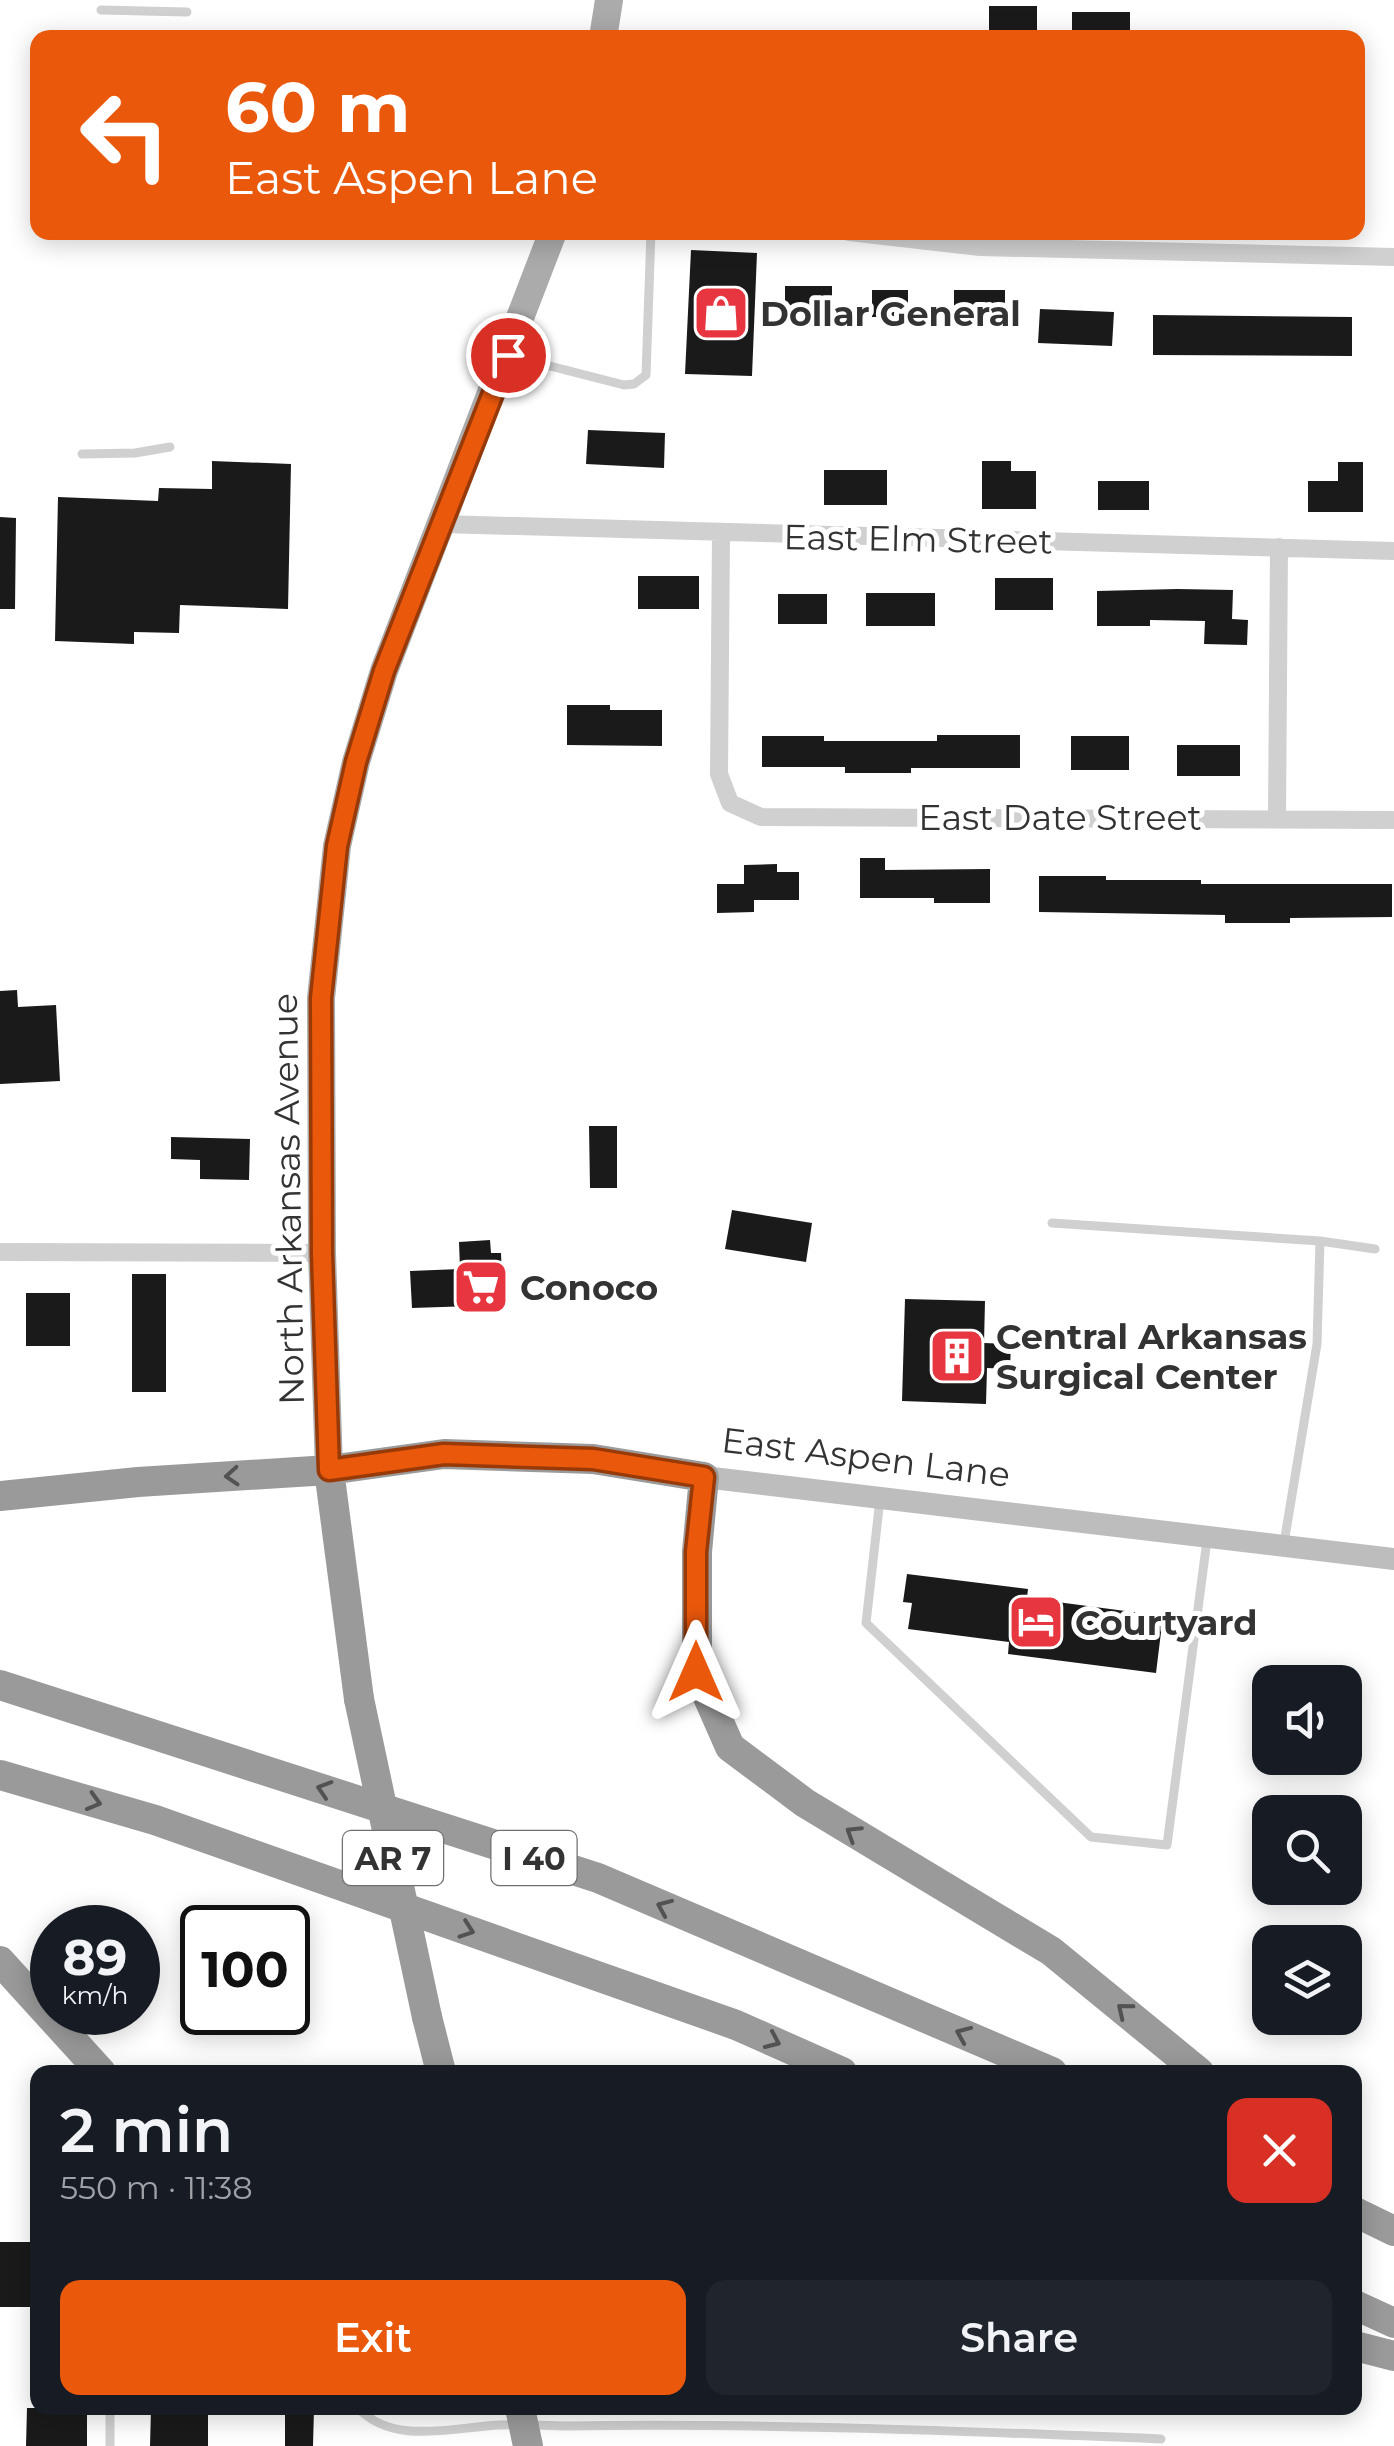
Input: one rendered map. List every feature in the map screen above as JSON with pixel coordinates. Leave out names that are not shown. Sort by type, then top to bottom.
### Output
[{"type":"highway","name":"East Aspen Lane","points":[[0,1496],[138,1482],[329,1470],[444,1454],[593,1459],[704,1477]]},
{"type":"highway","name":"North Arkansas Avenue","points":[[329,1470],[359,1699],[439,2065]]},
{"type":"highway","points":[[704,1477],[696,1552],[696,1672],[730,1746],[805,1803],[1051,1950],[1191,2065]]},
{"type":"highway","name":"I 40","points":[[0,1685],[598,1878],[1036,2065]]},
{"type":"highway","name":"I 40","points":[[0,1775],[155,1820],[718,2018],[826,2065]]},
{"type":"highway","points":[[0,1961],[95,2065]]},
{"type":"highway","points":[[1362,2215],[1394,2231]]},
{"type":"highway","points":[[1362,2308],[1394,2322]]},
{"type":"highway","points":[[1362,2348],[1394,2356]]},
{"type":"main road","points":[[603,30],[609,0]]},
{"type":"main road","name":"North Arkansas Avenue","points":[[329,1470],[322,1254],[321,998],[337,846],[356,762],[384,671],[550,240]]},
{"type":"street","points":[[919,240],[980,247],[1394,257]]},
{"type":"street","name":"East Elm Street","points":[[443,524],[1394,551]]},
{"type":"street","name":"East Date Street","points":[[721,534],[719,774],[730,802],[761,817],[1394,820]]},
{"type":"street","points":[[1277,818],[1280,547]]},
{"type":"street","points":[[0,1252],[322,1254]]},
{"type":"street","name":"East Aspen Lane","points":[[704,1477],[1394,1560]]},
{"type":"lane","points":[[101,10],[187,12]]},
{"type":"lane","points":[[508,355],[624,385],[634,384],[646,375],[651,240]]},
{"type":"lane","points":[[82,454],[170,447]]},
{"type":"lane","points":[[1052,1223],[1375,1248]]},
{"type":"lane","points":[[1284,1546],[1317,1344],[1320,1241]]},
{"type":"lane","points":[[880,1497],[866,1623],[1091,1837],[1168,1845],[1207,1536]]},
{"type":"lane","points":[[110,2415],[110,2446]]},
{"type":"lane","points":[[364,2415],[408,2435],[502,2425],[816,2428],[1161,2439]]},
{"type":"building","points":[[989,6],[1037,6],[1037,30],[989,30]]},
{"type":"building","points":[[1072,12],[1130,12],[1130,30],[1072,30]]},
{"type":"building","name":"Dollar General","points":[[691,250],[757,253],[752,376],[685,374]]},
{"type":"building","points":[[785,286],[832,286],[832,324],[785,324]]},
{"type":"building","points":[[872,290],[908,290],[908,317],[872,317]]},
{"type":"building","points":[[954,290],[1005,290],[1005,322],[954,322]]},
{"type":"building","points":[[1040,309],[1114,312],[1112,346],[1038,343]]},
{"type":"building","points":[[1153,315],[1352,317],[1352,356],[1153,355]]},
{"type":"building","points":[[588,430],[665,433],[664,468],[586,464]]},
{"type":"building","points":[[212,461],[291,464],[288,609],[180,605],[179,633],[134,632],[134,644],[55,641],[58,497],[158,501],[159,488],[212,489]]},
{"type":"building","points":[[982,461],[1011,461],[1011,471],[1036,471],[1036,509],[982,509]]},
{"type":"building","points":[[1338,462],[1363,462],[1363,512],[1308,512],[1308,481],[1338,481]]},
{"type":"building","points":[[824,470],[887,470],[887,505],[824,505]]},
{"type":"building","points":[[1098,481],[1149,481],[1149,510],[1098,510]]},
{"type":"building","points":[[0,517],[16,518],[15,609],[0,609]]},
{"type":"building","points":[[638,576],[699,576],[699,609],[638,609]]},
{"type":"building","points":[[995,578],[1053,578],[1053,610],[995,610]]},
{"type":"building","points":[[1233,590],[1232,619],[1248,620],[1247,645],[1204,644],[1205,621],[1150,620],[1150,626],[1097,626],[1097,591]]},
{"type":"building","points":[[866,593],[935,593],[935,626],[866,626]]},
{"type":"building","points":[[778,594],[827,594],[827,624],[778,624]]},
{"type":"building","points":[[567,705],[662,710],[662,746],[567,745]]},
{"type":"building","points":[[937,735],[1020,735],[1020,768],[911,768],[911,773],[845,773],[845,767],[762,767],[762,736],[824,736],[824,741],[937,741]]},
{"type":"building","points":[[1071,736],[1129,736],[1129,770],[1071,770]]},
{"type":"building","points":[[1177,745],[1240,745],[1240,776],[1177,776]]},
{"type":"building","points":[[860,858],[885,858],[885,870],[990,869],[990,903],[860,898]]},
{"type":"building","points":[[777,864],[777,872],[799,872],[799,900],[754,900],[754,912],[717,913],[717,884],[744,884],[744,865]]},
{"type":"building","points":[[1039,876],[1201,880],[1201,884],[1392,884],[1392,917],[1225,923],[1225,915],[1039,912]]},
{"type":"building","points":[[17,990],[18,1007],[56,1005],[60,1081],[0,1084],[0,991]]},
{"type":"building","points":[[589,1126],[617,1126],[617,1188],[590,1188]]},
{"type":"building","points":[[171,1137],[250,1139],[249,1180],[200,1179],[200,1160],[171,1159]]},
{"type":"building","points":[[732,1210],[812,1223],[806,1262],[725,1249]]},
{"type":"building","points":[[490,1240],[491,1253],[501,1253],[503,1305],[412,1308],[410,1271],[460,1269],[459,1242]]},
{"type":"building","points":[[132,1274],[166,1274],[166,1392],[132,1392]]},
{"type":"building","points":[[26,1293],[70,1293],[70,1346],[26,1346]]},
{"type":"building","name":"Central Arkansas Surgical Center","points":[[905,1299],[985,1301],[984,1343],[1011,1344],[1010,1369],[987,1368],[986,1404],[902,1401]]},
{"type":"building","name":"Courtyard","points":[[907,1574],[1028,1589],[1027,1598],[1163,1616],[1156,1673],[1008,1654],[1009,1642],[908,1629],[912,1603],[903,1602]]},
{"type":"building","points":[[0,2242],[30,2242],[30,2307],[0,2307]]},
{"type":"building","points":[[27,2408],[30,2415],[87,2415],[87,2446],[26,2446]]},
{"type":"building","points":[[151,2415],[208,2415],[208,2446],[150,2446]]},
{"type":"building","points":[[285,2415],[314,2415],[313,2446],[285,2446]]},
{"type":"place","name":"Dollar General","points":[[721,313]]},
{"type":"place","name":"Conoco","points":[[481,1287]]},
{"type":"place","name":"Central Arkansas Surgical Center","points":[[957,1356]]},
{"type":"place","name":"Courtyard","points":[[1036,1622]]},
{"type":"route","points":[[508,355],[384,671],[356,762],[337,846],[321,998],[322,1254],[329,1470],[444,1454],[593,1459],[704,1477],[696,1552],[696,1672]]}]
